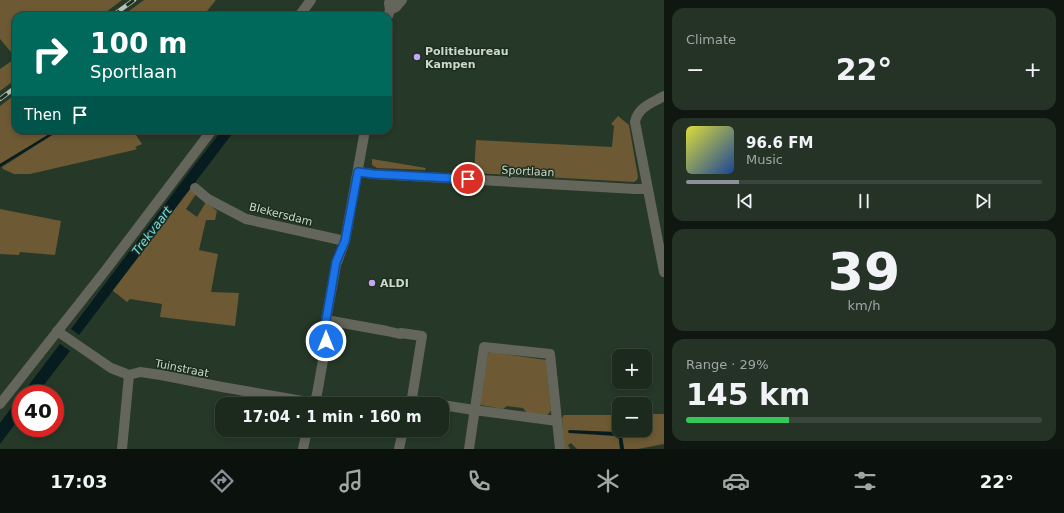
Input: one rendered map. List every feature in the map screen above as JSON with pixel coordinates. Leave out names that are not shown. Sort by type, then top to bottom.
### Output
[{"type":"street","points":[[302,12],[311,0]]},
{"type":"street","points":[[389,9],[396,7],[402,0]]},
{"type":"street","points":[[664,96],[642,109],[635,122],[664,272]]},
{"type":"street","points":[[0,404],[209,134]]},
{"type":"street","points":[[316,397],[325,349],[326,320],[336,262],[345,241],[364,134]]},
{"type":"street","name":"Sportlaan","points":[[358,172],[627,189],[648,189]]},
{"type":"street","name":"Blekersdam","points":[[195,188],[208,198],[238,216],[246,219],[345,241]]},
{"type":"street","points":[[326,320],[400,334],[422,336],[412,397]]},
{"type":"street","name":"Tuinstraat","points":[[57,331],[111,368],[129,374],[140,372],[161,375],[280,397]]},
{"type":"street","points":[[469,449],[484,347],[550,354],[560,449]]},
{"type":"street","points":[[122,449],[129,374]]},
{"type":"street","points":[[449,406],[557,421]]},
{"type":"street","points":[[303,449],[306,437]]},
{"type":"street","points":[[399,449],[402,437]]},
{"type":"shaded area","points":[[0,0],[122,0],[106,12],[12,12],[12,53],[0,39]]},
{"type":"shaded area","points":[[144,0],[216,0],[206,12],[128,12]]},
{"type":"shaded area","points":[[12,61],[12,82],[0,91],[0,69]]},
{"type":"shaded area","points":[[12,97],[12,134],[49,134],[0,164],[0,106]]},
{"type":"shaded area","points":[[618,116],[629,125],[638,177],[634,182],[474,173],[476,140],[612,147],[614,126],[611,124]]},
{"type":"shaded area","points":[[54,134],[138,134],[136,135],[142,144],[135,147],[137,149],[134,150],[30,174],[14,174],[3,169],[2,167]]},
{"type":"shaded area","points":[[372,159],[426,168],[425,170],[377,168],[372,165]]},
{"type":"shaded area","points":[[190,188],[196,194],[186,209],[197,217],[206,202],[217,211],[215,220],[206,220],[199,250],[218,254],[211,292],[239,293],[235,326],[160,317],[162,304],[130,299],[127,302],[112,290]]},
{"type":"shaded area","points":[[0,209],[61,221],[55,255],[20,252],[19,255],[0,254]]},
{"type":"shaded area","points":[[491,352],[546,360],[551,411],[547,415],[527,413],[523,408],[507,406],[503,409],[480,404],[488,353]]},
{"type":"shaded area","points":[[652,414],[664,414],[664,444],[638,449],[624,449],[622,437],[652,437]]},
{"type":"shaded area","points":[[564,415],[612,415],[612,437],[619,439],[620,449],[577,449],[571,443],[568,445],[570,449],[564,449],[562,418]]},
{"type":"water","points":[[49,134],[54,134],[0,167],[0,164]]},
{"type":"water","name":"Trekvaart","points":[[219,134],[232,134],[79,335],[71,329]]},
{"type":"water","points":[[60,344],[70,351],[44,385],[29,385]]},
{"type":"water","points":[[12,407],[12,428],[0,444],[0,423]]},
{"type":"water","points":[[569,430],[612,432],[612,436],[569,433]]},
{"type":"water","points":[[617,437],[622,437],[624,449],[620,449],[619,439]]},
{"type":"railway","points":[[118,12],[134,0]]},
{"type":"railway","points":[[0,99],[12,90]]},
{"type":"place","name":"Politiebureau Kampen","points":[[417,57]]},
{"type":"place","name":"ALDI","points":[[372,283]]},
{"type":"route","points":[[326,341],[326,320],[336,262],[345,241],[358,172],[468,179]]}]
